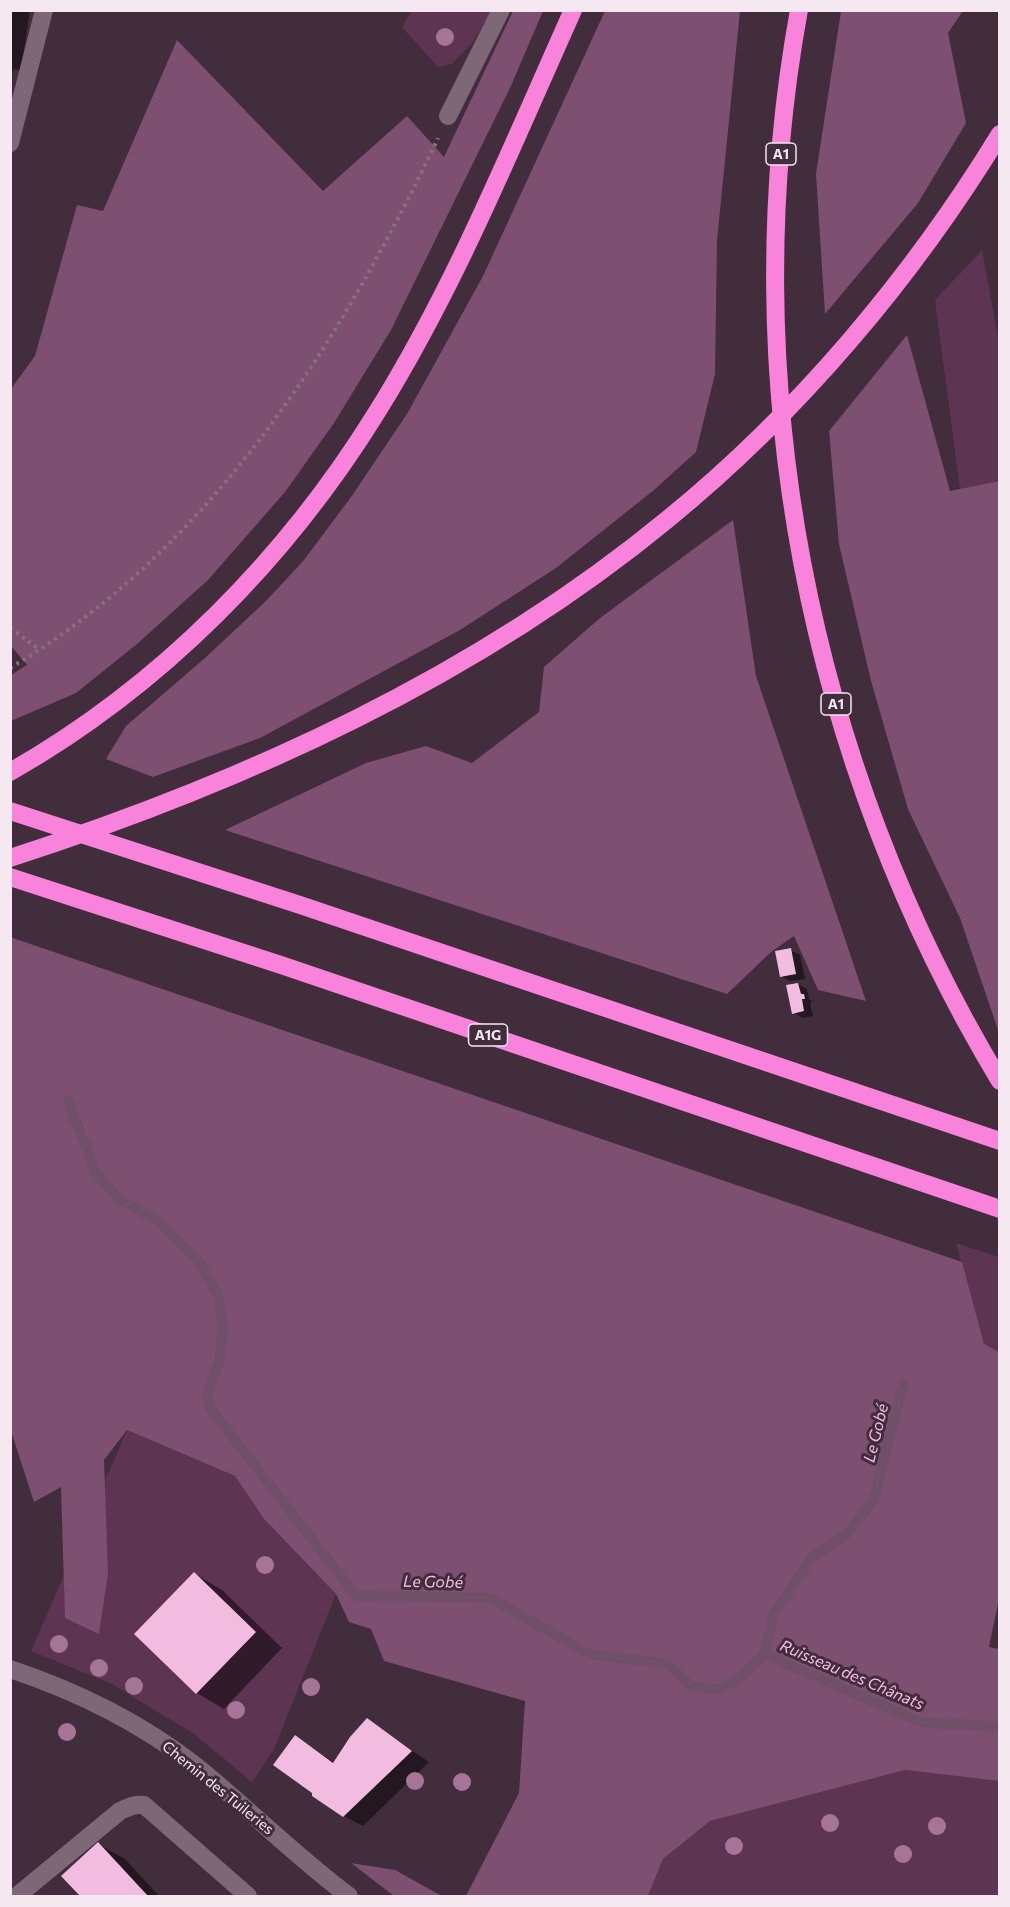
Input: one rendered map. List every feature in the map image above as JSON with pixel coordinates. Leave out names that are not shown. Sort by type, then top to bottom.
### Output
[{"type":"highway","points":[[10,772],[76,731],[145,679],[211,620],[276,550],[344,463],[406,363],[459,262],[573,10]]},
{"type":"highway","name":"A1","points":[[799,10],[784,116],[775,298],[778,386],[788,480],[803,573],[823,660],[876,832],[931,957],[999,1080]]},
{"type":"highway","points":[[10,858],[130,818],[229,779],[365,714],[430,679],[560,598],[668,520],[735,460],[838,353],[947,215],[999,134]]},
{"type":"highway","points":[[10,812],[300,905],[999,1142]]},
{"type":"highway","name":"A1G","points":[[10,877],[281,965],[999,1209]]},
{"type":"street","points":[[10,143],[44,10]]},
{"type":"street","points":[[448,116],[501,10]]},
{"type":"street","name":"Chemin des Tuileries","points":[[10,1669],[51,1683],[125,1719],[158,1740],[195,1766],[339,1894]]},
{"type":"street","points":[[17,1896],[120,1811],[132,1805],[140,1805],[144,1806],[248,1896]]},
{"type":"path","points":[[10,668],[100,605],[198,515],[242,465],[281,412],[334,331],[409,199],[448,116]]},
{"type":"path","points":[[10,628],[39,649]]},
{"type":"shaded area","points":[[412,11],[491,11],[473,42],[452,64],[438,67],[402,27]]},
{"type":"shaded area","points":[[513,11],[543,11],[510,88],[391,330],[334,423],[285,492],[208,580],[137,644],[76,693],[11,721],[11,675],[27,665],[11,646],[11,389],[35,356],[77,205],[103,211],[177,40],[323,191],[407,116],[444,157]]},
{"type":"shaded area","points":[[605,11],[740,11],[717,240],[715,374],[696,452],[654,490],[556,568],[460,630],[260,738],[153,777],[106,759],[126,726],[205,658],[267,600],[304,560],[351,497],[407,414],[483,276]]},
{"type":"shaded area","points":[[841,11],[963,11],[948,33],[966,123],[918,203],[825,314],[816,174]]},
{"type":"shaded area","points":[[982,250],[999,342],[999,481],[960,489],[935,300]]},
{"type":"shaded area","points":[[907,335],[950,491],[999,481],[999,1033],[960,918],[908,809],[871,681],[839,544],[829,431]]},
{"type":"shaded area","points":[[733,520],[756,676],[866,1001],[818,990],[794,936],[771,952],[727,994],[225,830],[366,763],[426,746],[472,763],[539,712],[544,667],[600,618]]},
{"type":"shaded area","points":[[10,937],[962,1262],[984,1344],[999,1352],[1000,1594],[989,1647],[999,1649],[999,1781],[905,1770],[710,1821],[663,1859],[648,1896],[466,1896],[519,1793],[525,1701],[384,1661],[371,1629],[349,1622],[336,1594],[264,1519],[235,1476],[127,1430],[104,1460],[108,1573],[99,1634],[65,1618],[61,1487],[34,1502],[11,1431]]},
{"type":"shaded area","points":[[956,1243],[999,1257],[999,1352],[984,1345]]},
{"type":"shaded area","points":[[127,1430],[235,1476],[264,1519],[336,1594],[274,1749],[252,1782],[194,1734],[112,1684],[31,1651]]},
{"type":"shaded area","points":[[905,1770],[999,1781],[999,1896],[648,1896],[663,1859],[710,1821]]},
{"type":"shaded area","points":[[351,1863],[395,1870],[442,1896],[394,1896]]},
{"type":"building","points":[[791,948],[796,974],[780,977],[775,951]]},
{"type":"building","points":[[798,983],[801,994],[804,994],[805,999],[802,999],[804,1011],[792,1014],[786,985]]},
{"type":"building","points":[[194,1572],[256,1632],[196,1694],[134,1634]]},
{"type":"building","points":[[367,1718],[412,1751],[343,1817],[273,1765],[295,1735],[333,1763],[350,1737]]},
{"type":"building","points":[[98,1842],[148,1896],[80,1896],[61,1876]]},
{"type":"waterway","name":"Le Gobé","points":[[68,1101],[95,1171],[120,1200],[159,1221],[200,1263],[218,1296],[223,1325],[220,1360],[207,1394],[210,1408],[356,1596],[491,1598],[589,1654],[668,1664],[691,1686],[717,1690],[740,1679],[764,1654],[774,1614],[812,1557],[848,1533],[874,1499],[903,1384]]},
{"type":"waterway","name":"Ruisseau des Chânats","points":[[764,1654],[920,1722],[1000,1727]]}]
